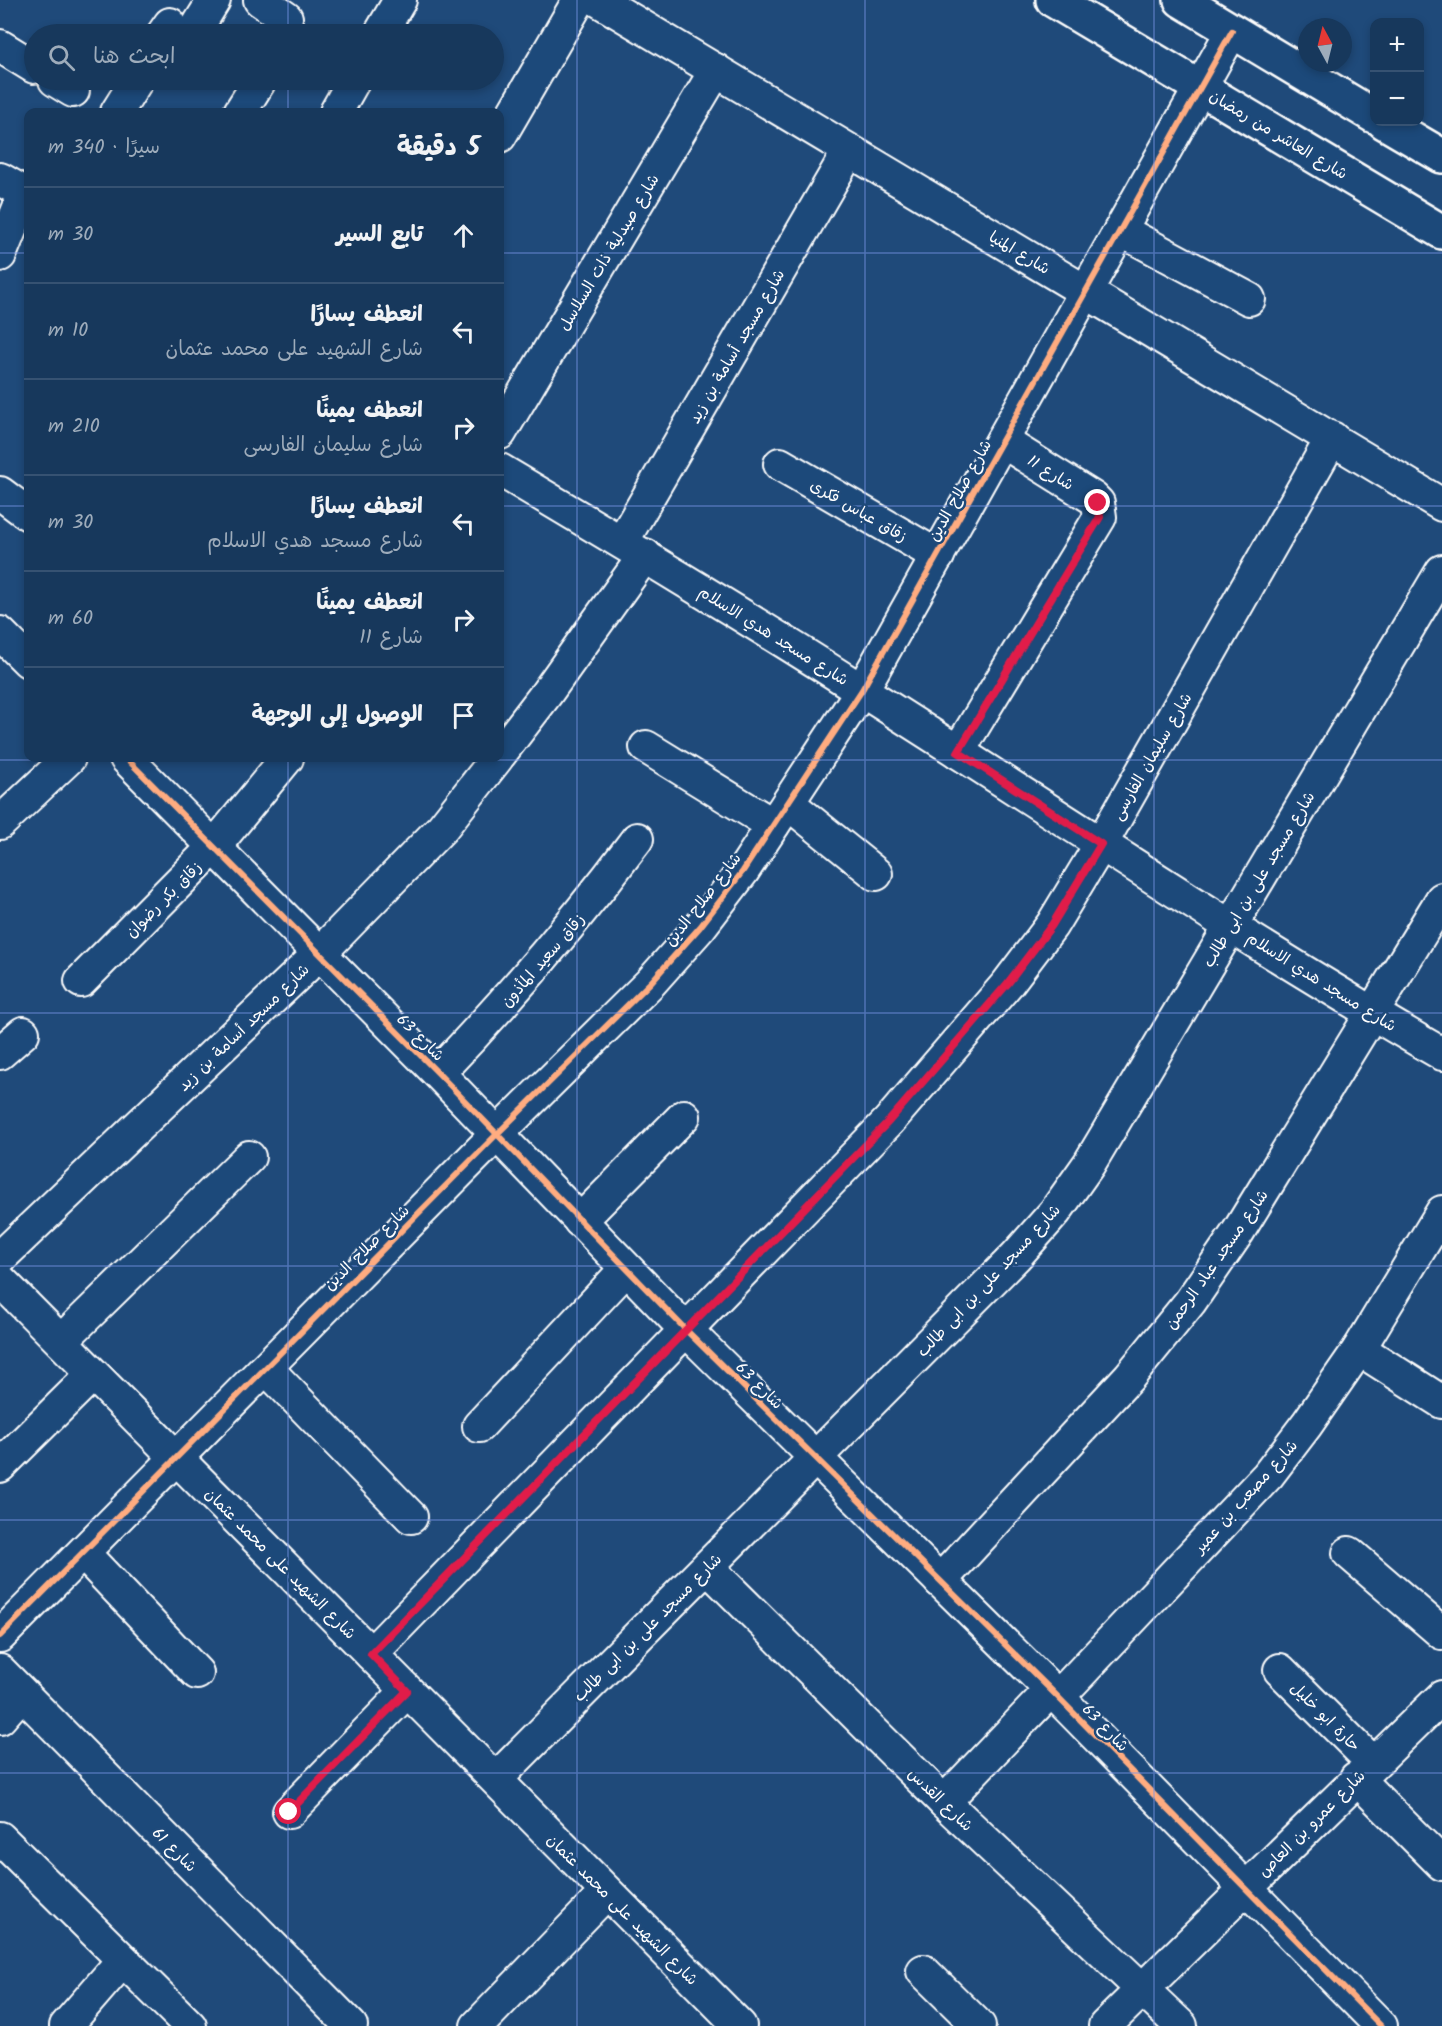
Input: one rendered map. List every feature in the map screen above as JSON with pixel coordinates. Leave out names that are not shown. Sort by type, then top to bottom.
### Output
[{"type":"street","points":[[260,0],[286,18]]},
{"type":"street","points":[[386,24],[400,0]]},
{"type":"street","points":[[504,128],[579,0]]},
{"type":"street","name":"شارع المنيا","points":[[598,0],[1442,505]]},
{"type":"street","name":"شارع العاشر من رمضان","points":[[1053,0],[1442,232]]},
{"type":"street","points":[[1181,0],[1370,114]]},
{"type":"street","name":"شارع صلاح الدين","points":[[0,1636],[495,1136],[651,982],[700,927],[780,814],[862,690],[1232,31]]},
{"type":"street","points":[[0,46],[24,61]]},
{"type":"street","name":"شارع صيدلية ذات السلاسل","points":[[504,426],[716,70]]},
{"type":"street","points":[[120,108],[131,90]]},
{"type":"street","points":[[243,108],[254,90]]},
{"type":"street","points":[[338,108],[348,90]]},
{"type":"street","points":[[1391,126],[1442,156]]},
{"type":"street","name":"شارع مسجد أسامة بن زيد","points":[[504,748],[546,694],[633,548],[849,150]]},
{"type":"street","points":[[0,255],[18,189]]},
{"type":"street","points":[[1120,230],[1249,299]]},
{"type":"street","name":"شارع سليمان الفارسى","points":[[371,1654],[889,1121],[1008,983],[1052,925],[1101,844],[1332,438]]},
{"type":"street","name":"شارع 11","points":[[958,752],[1100,517],[1101,510],[1093,498],[1002,441]]},
{"type":"street","name":"زقاق عباس فكرى","points":[[780,464],[938,556]]},
{"type":"street","name":"شارع مسجد هدي الاسلام","points":[[504,472],[633,548],[862,690],[1101,844],[1372,1014],[1442,1053]]},
{"type":"street","points":[[0,493],[24,511]]},
{"type":"street","name":"شارع مسجد على بن ابى طالب","points":[[496,1779],[1016,1256],[1055,1212],[1089,1164],[1442,571]]},
{"type":"street","points":[[0,633],[24,657]]},
{"type":"street","points":[[646,747],[780,814],[876,874]]},
{"type":"street","points":[[0,823],[65,762]]},
{"type":"street","name":"شارع 63","points":[[130,762],[438,1073],[495,1136],[686,1330],[1055,1694],[1381,2026]]},
{"type":"street","name":"زقاق بكر رضوان","points":[[81,981],[214,847],[284,762]]},
{"type":"street","name":"شارع مسجد أسامة بن زيد","points":[[0,1258],[319,954],[442,828],[493,762]]},
{"type":"street","name":"زقاق سعيد المأذون","points":[[438,1073],[509,999],[576,921],[638,839]]},
{"type":"street","name":"شارع مسجد عباد الرحمن","points":[[940,1581],[1129,1377],[1190,1302],[1238,1232],[1442,899]]},
{"type":"street","points":[[580,1221],[684,1116]]},
{"type":"street","points":[[61,1341],[249,1157]]},
{"type":"street","name":"شارع مصعب بن عمير","points":[[944,1802],[1055,1694],[1268,1475],[1359,1349],[1442,1212]]},
{"type":"street","points":[[479,1426],[626,1269]]},
{"type":"street","name":"شارع الشهيد على محمد عثمان","points":[[0,1280],[740,2026]]},
{"type":"street","points":[[1359,1349],[1442,1402]]},
{"type":"street","points":[[266,1368],[411,1517]]},
{"type":"street","points":[[0,1466],[93,1374]]},
{"type":"street","points":[[82,1552],[197,1673]]},
{"type":"street","points":[[1349,1552],[1442,1633]]},
{"type":"street","name":"شارع القدس","points":[[707,1567],[944,1802],[1181,2026]]},
{"type":"street","name":"حارة ابو خليل","points":[[1280,1670],[1442,1864]]},
{"type":"street","name":"شارع 61","points":[[0,1671],[351,2026]]},
{"type":"street","points":[[289,1812],[407,1691]]},
{"type":"street","points":[[0,1718],[21,1694]]},
{"type":"street","name":"شارع عمرو بن العاص","points":[[1105,2026],[1364,1770],[1442,1697]]},
{"type":"street","points":[[0,1838],[190,2026]]},
{"type":"street","points":[[477,2026],[606,1893]]},
{"type":"street","points":[[66,2026],[123,1960]]},
{"type":"street","points":[[923,1971],[979,2026]]},
{"type":"cycle path","points":[[0,1636],[495,1136],[651,982],[700,927],[743,871],[862,690],[1232,31]]},
{"type":"cycle path","points":[[130,762],[438,1073],[686,1330],[1051,1690],[1381,2026]]},
{"type":"route","points":[[289,1812],[407,1691],[371,1654],[889,1121],[1008,983],[1052,925],[1101,844],[958,752],[1100,517],[1101,510],[1098,503]]}]
